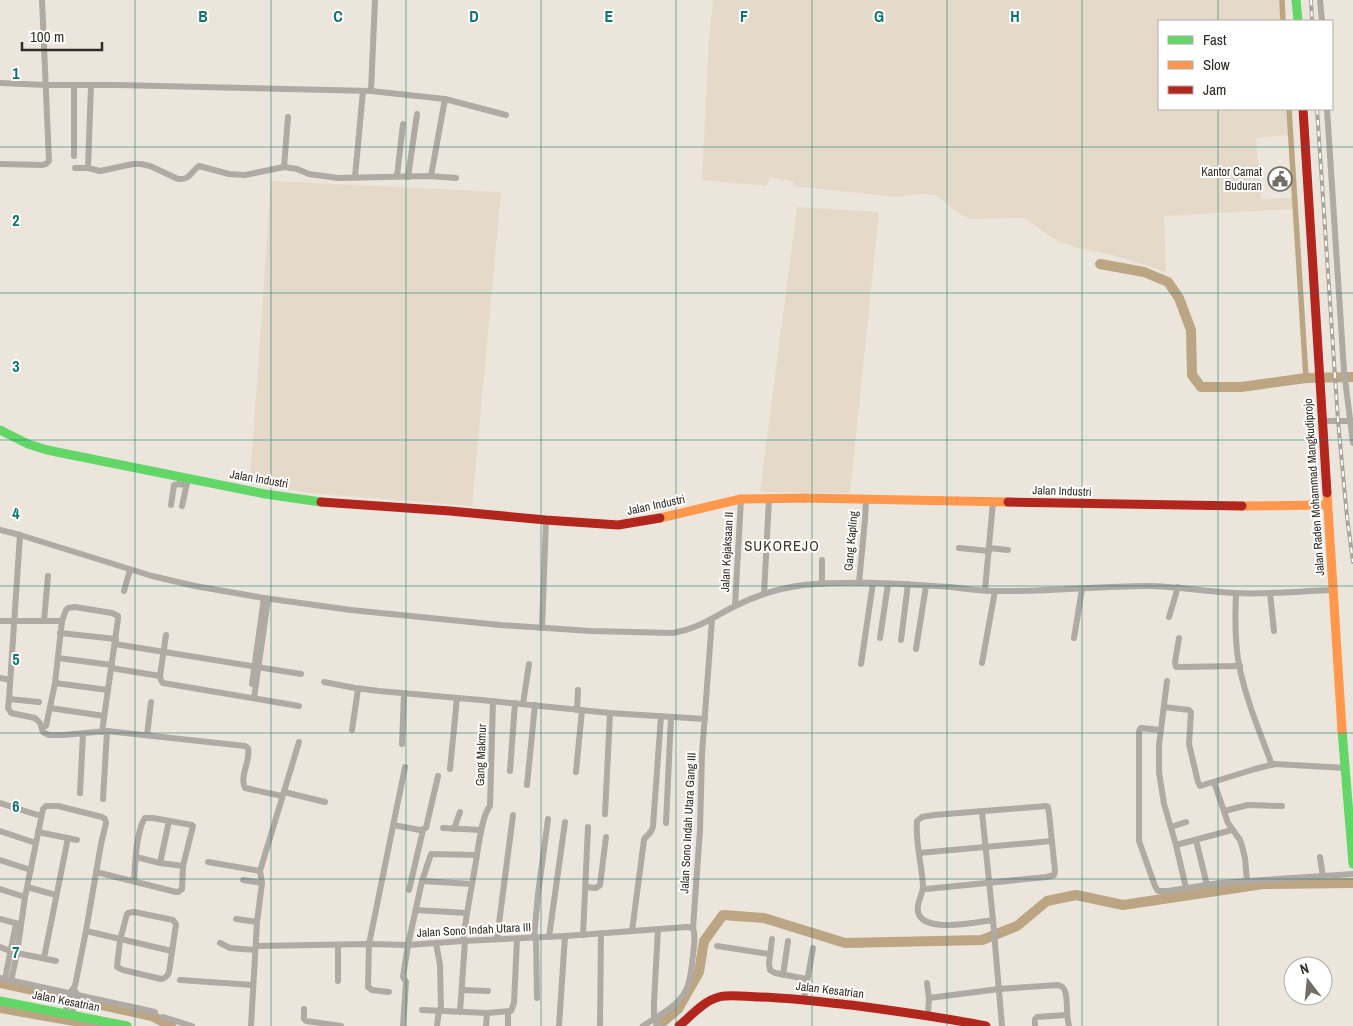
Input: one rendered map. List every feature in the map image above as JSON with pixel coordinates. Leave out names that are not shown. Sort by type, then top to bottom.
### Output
[{"type":"main road","points":[[1296,0],[1298,20]]},
{"type":"main road","points":[[1303,0],[1305,20]]},
{"type":"main road","name":"Jalan Raden Mohammad Mangkudiprojo","points":[[1303,110],[1323,370]]},
{"type":"main road","name":"Jalan Raden Mohammad Mangkudiprojo","points":[[1310,110],[1324,386],[1327,505],[1332,590],[1350,766],[1353,864]]},
{"type":"main road","name":"Jalan Raden Mohammad Mangkudiprojo","points":[[1324,386],[1328,421],[1344,717]]},
{"type":"main road","name":"Jalan Industri","points":[[0,430],[38,448],[187,482],[265,494],[329,503],[626,525],[741,500],[769,499],[805,498],[1232,506],[1327,505]]},
{"type":"main road","name":"Jalan Kesatrian","points":[[679,1026],[706,1004],[720,997],[804,999],[928,1015],[986,1026]]},
{"type":"main road","name":"Jalan Kesatrian","points":[[0,1001],[128,1026]]},
{"type":"street","points":[[0,164],[32,166],[48,163],[42,0]]},
{"type":"street","points":[[371,91],[375,0]]},
{"type":"street","points":[[1320,0],[1322,20]]},
{"type":"street","points":[[0,83],[371,91],[445,99],[506,115]]},
{"type":"street","points":[[74,85],[74,156]]},
{"type":"street","points":[[88,168],[91,85]]},
{"type":"street","points":[[355,177],[363,91]]},
{"type":"street","points":[[431,176],[445,99]]},
{"type":"street","points":[[1327,110],[1344,371],[1352,421],[1353,443]]},
{"type":"street","points":[[408,177],[417,114]]},
{"type":"street","points":[[284,167],[288,117]]},
{"type":"street","points":[[397,176],[403,124]]},
{"type":"street","points":[[75,168],[88,168],[100,171],[141,164],[183,180],[187,179],[199,166],[229,174],[246,174],[284,167],[297,169],[309,174],[338,178],[397,176],[456,178]]},
{"type":"street","points":[[1328,421],[1352,421]]},
{"type":"street","points":[[170,504],[174,485],[187,482],[182,506]]},
{"type":"street","points":[[764,594],[769,499]]},
{"type":"street","name":"Jalan Kejaksaan II","points":[[735,606],[741,500]]},
{"type":"street","name":"Gang Kapling","points":[[859,583],[866,500]]},
{"type":"street","points":[[985,590],[993,502]]},
{"type":"street","points":[[542,628],[546,520]]},
{"type":"street","points":[[0,530],[130,570],[195,586],[266,599],[418,618],[591,631],[673,632],[694,628],[735,606],[764,594],[783,588],[822,584],[908,584],[996,591],[1146,586],[1236,593],[1332,590]]},
{"type":"street","points":[[20,535],[9,699],[6,712],[35,718],[40,722],[43,732],[49,735],[105,732],[245,746],[248,748],[249,755],[243,781],[245,788],[325,802]]},
{"type":"street","points":[[959,548],[1008,550]]},
{"type":"street","points":[[822,560],[822,584]]},
{"type":"street","points":[[124,591],[130,570]]},
{"type":"street","points":[[44,621],[48,576]]},
{"type":"street","points":[[861,664],[873,583]]},
{"type":"street","points":[[880,638],[888,584]]},
{"type":"street","points":[[901,640],[908,584]]},
{"type":"street","points":[[916,649],[926,586]]},
{"type":"street","points":[[1169,617],[1178,587]]},
{"type":"street","points":[[1074,638],[1082,589]]},
{"type":"street","points":[[982,663],[996,591]]},
{"type":"street","points":[[1236,593],[1236,641],[1240,666],[1272,765]]},
{"type":"street","points":[[1270,593],[1274,631]]},
{"type":"street","points":[[252,698],[266,599]]},
{"type":"street","points":[[46,726],[55,683],[62,621],[66,610],[71,608],[112,613],[118,616],[116,642],[104,716],[103,799]]},
{"type":"street","name":"Jalan Sono Indah Utara Gang III","points":[[643,1026],[656,1022],[682,998],[690,977],[694,939],[702,754],[712,618]]},
{"type":"street","points":[[0,621],[62,621]]},
{"type":"street","points":[[60,633],[301,674]]},
{"type":"street","points":[[166,635],[160,676],[162,682],[299,706]]},
{"type":"street","points":[[1179,638],[1174,663],[1176,667],[1240,666]]},
{"type":"street","points":[[58,658],[160,676]]},
{"type":"street","points":[[523,704],[529,664]]},
{"type":"street","points":[[0,678],[10,680]]},
{"type":"street","points":[[1167,681],[1158,752],[1159,772],[1163,799],[1186,888]]},
{"type":"street","points":[[324,682],[358,689],[404,694],[610,713],[706,719]]},
{"type":"street","points":[[55,683],[108,690]]},
{"type":"street","points":[[352,730],[358,689]]},
{"type":"street","points":[[576,772],[578,690]]},
{"type":"street","points":[[402,744],[404,694]]},
{"type":"street","points":[[450,770],[457,698]]},
{"type":"street","points":[[9,699],[40,702]]},
{"type":"street","name":"Gang Makmur","points":[[460,1012],[466,913],[481,830],[487,809],[490,806],[493,701]]},
{"type":"street","points":[[147,735],[152,702]]},
{"type":"street","points":[[510,771],[515,703]]},
{"type":"street","points":[[528,785],[536,705]]},
{"type":"street","points":[[1164,707],[1191,712],[1189,744],[1200,786],[1272,765],[1350,766]]},
{"type":"street","points":[[50,708],[104,716]]},
{"type":"street","points":[[605,814],[610,713]]},
{"type":"street","points":[[632,931],[644,840],[651,832],[653,826],[661,716]]},
{"type":"street","points":[[666,823],[671,717]]},
{"type":"street","points":[[1161,730],[1144,728],[1139,730],[1139,841],[1157,890],[1163,892],[1247,881],[1353,874]]},
{"type":"street","points":[[80,793],[83,734]]},
{"type":"street","points":[[251,1026],[257,922],[262,883],[260,872],[299,742]]},
{"type":"street","points":[[389,992],[372,990],[368,987],[369,944],[405,767]]},
{"type":"street","points":[[409,890],[438,776]]},
{"type":"street","points":[[1214,782],[1232,830],[1240,840],[1245,858],[1247,881]]},
{"type":"street","points":[[0,803],[41,816]]},
{"type":"street","points":[[69,1013],[73,996],[86,931],[100,844],[106,823],[102,817],[96,815],[51,805],[46,806],[41,816],[13,952],[5,979],[73,996],[155,1012]]},
{"type":"street","points":[[1224,811],[1248,805],[1282,806]]},
{"type":"street","points":[[923,888],[1054,875],[1049,812],[1046,806],[934,815],[920,818],[917,823],[923,888],[918,910],[920,918],[934,925],[993,920]]},
{"type":"street","points":[[454,829],[460,812]]},
{"type":"street","points":[[982,812],[1002,1026]]},
{"type":"street","points":[[497,939],[513,815]]},
{"type":"street","points":[[96,872],[178,892],[182,889],[183,866],[193,826],[145,818],[141,827],[134,881]]},
{"type":"street","points":[[537,998],[535,938],[538,894],[548,820]]},
{"type":"street","points":[[160,863],[169,821]]},
{"type":"street","points":[[549,937],[565,822]]},
{"type":"street","points":[[1171,827],[1186,822]]},
{"type":"street","points":[[394,824],[423,830]]},
{"type":"street","points":[[583,935],[588,827]]},
{"type":"street","points":[[443,828],[481,830]]},
{"type":"street","points":[[1176,845],[1232,830]]},
{"type":"street","points":[[0,831],[36,843]]},
{"type":"street","points":[[38,832],[76,840]]},
{"type":"street","points":[[586,887],[596,888],[600,885],[606,837]]},
{"type":"street","points":[[44,958],[68,838]]},
{"type":"street","points":[[1196,840],[1207,885]]},
{"type":"street","points":[[920,853],[1052,841]]},
{"type":"street","points":[[402,1026],[406,982],[403,976],[408,945],[422,881],[431,854],[477,855]]},
{"type":"street","points":[[136,857],[183,866]]},
{"type":"street","points":[[1320,857],[1323,876]]},
{"type":"street","points":[[0,860],[31,870]]},
{"type":"street","points":[[208,862],[260,872]]},
{"type":"street","points":[[243,880],[262,883]]},
{"type":"street","points":[[422,881],[472,884]]},
{"type":"street","points":[[27,888],[56,896]]},
{"type":"street","points":[[0,889],[25,897]]},
{"type":"street","points":[[416,910],[466,913]]},
{"type":"street","points":[[134,912],[173,920],[176,927],[168,976],[161,979],[122,970],[118,966],[120,940],[128,913],[134,912]]},
{"type":"street","points":[[0,919],[18,924]]},
{"type":"street","points":[[236,919],[257,922]]},
{"type":"street","name":"Jalan Sono Indah Utara III","points":[[220,943],[230,948],[369,944],[408,945],[693,928]]},
{"type":"street","points":[[656,1022],[654,1002],[658,929]]},
{"type":"street","points":[[86,931],[172,951]]},
{"type":"street","points":[[600,1026],[601,933]]},
{"type":"street","points":[[559,1026],[565,936]]},
{"type":"street","points":[[422,1010],[487,1013],[511,1011],[514,1003],[517,938]]},
{"type":"street","points":[[772,940],[769,954],[770,969],[774,973],[806,979]]},
{"type":"street","points":[[782,975],[788,941]]},
{"type":"street","points":[[436,943],[440,964],[440,1010],[437,1026]]},
{"type":"street","points":[[338,945],[338,981]]},
{"type":"street","points":[[717,946],[769,954]]},
{"type":"street","points":[[0,947],[13,952],[56,961]]},
{"type":"street","points":[[804,999],[806,979],[813,948]]},
{"type":"street","points":[[180,980],[253,985]]},
{"type":"street","points":[[927,983],[929,998],[928,1015]]},
{"type":"street","points":[[929,998],[999,989],[1058,985],[1065,991],[1068,1026]]},
{"type":"street","points":[[462,990],[488,991]]},
{"type":"street","points":[[304,1009],[306,1021],[341,1026]]},
{"type":"street","points":[[508,1012],[508,1026]]},
{"type":"street","points":[[486,1026],[487,1013]]},
{"type":"street","points":[[1035,1026],[1035,1019],[1037,1017],[1066,1015]]},
{"type":"street","points":[[163,1017],[192,1026]]},
{"type":"shaded area","points":[[713,0],[1281,0],[1283,20],[1158,20],[1158,110],[1288,110],[1289,135],[1256,138],[1261,199],[1292,198],[1292,209],[1164,216],[1166,272],[1113,255],[1059,242],[1024,218],[970,219],[953,209],[936,195],[921,194],[896,197],[793,186],[794,182],[770,177],[766,186],[702,180],[709,40]]},
{"type":"shaded area","points":[[271,181],[501,192],[472,506],[310,493],[250,484]]},
{"type":"shaded area","points":[[797,207],[879,212],[850,493],[760,492]]},
{"type":"waterway","points":[[1282,0],[1283,20]]},
{"type":"waterway","points":[[1289,110],[1306,378]]},
{"type":"waterway","points":[[1100,264],[1144,272],[1168,282],[1179,298],[1191,330],[1192,375],[1201,387],[1241,387],[1306,378],[1353,377]]},
{"type":"waterway","points":[[658,1026],[678,1009],[699,972],[704,941],[723,915],[764,918],[845,943],[982,940],[1017,926],[1047,901],[1076,895],[1123,905],[1263,884],[1353,883]]},
{"type":"waterway","points":[[0,983],[152,1016],[171,1026]]},
{"type":"waterway","points":[[0,1008],[102,1026]]},
{"type":"railway","points":[[1311,0],[1312,20]]},
{"type":"railway","points":[[1317,110],[1338,421],[1353,562]]},
{"type":"traffic: fast","points":[[1296,0],[1298,20]]},
{"type":"traffic: fast","points":[[0,430],[28,444],[47,450],[265,494],[321,502]]},
{"type":"traffic: fast","points":[[1342,730],[1353,864]]},
{"type":"traffic: fast","points":[[0,1001],[127,1026]]},
{"type":"traffic: slow","points":[[1327,493],[1342,730]]},
{"type":"traffic: slow","points":[[660,518],[741,499],[805,498],[1008,502]]},
{"type":"traffic: slow","points":[[1242,506],[1327,505]]},
{"type":"traffic: jam","points":[[1303,110],[1327,493]]},
{"type":"traffic: jam","points":[[321,502],[618,525],[660,518]]},
{"type":"traffic: jam","points":[[1008,502],[1242,506]]},
{"type":"traffic: jam","points":[[679,1026],[708,1002],[724,996],[783,998],[851,1005],[986,1026]]},
{"type":"place","name":"Kantor Camat Buduran","points":[[1280,179]]},
{"type":"district","name":"SUKOREJO","points":[[782,545]]}]
